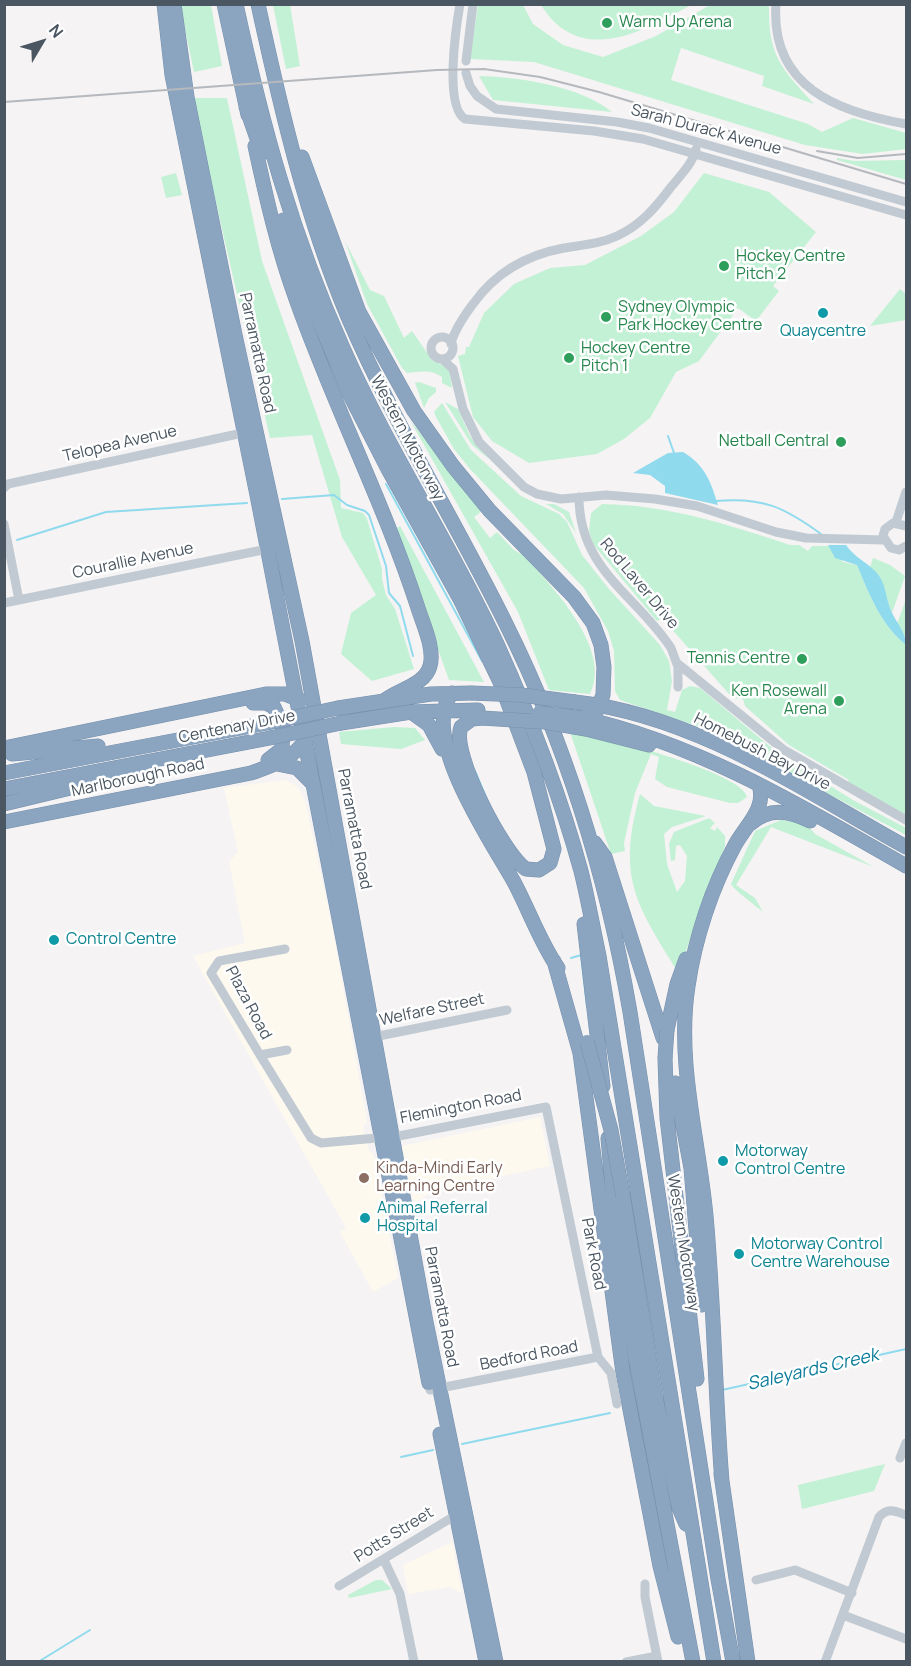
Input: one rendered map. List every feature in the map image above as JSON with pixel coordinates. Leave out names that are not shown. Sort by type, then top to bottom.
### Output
[{"type":"highway","name":"Parramatta Road","points":[[164,4],[172,75],[250,431],[283,546],[316,714],[369,1038],[435,1389],[496,1662]]},
{"type":"highway","name":"Parramatta Road","points":[[174,4],[187,97],[250,431],[267,548],[303,744],[369,1038]]},
{"type":"highway","points":[[224,4],[264,191],[296,299],[399,552],[429,646],[431,663],[426,674],[419,681],[398,690],[385,700]]},
{"type":"highway","name":"Western Motorway","points":[[236,4],[269,149],[282,193],[320,294],[373,411],[496,643],[543,757],[582,873],[599,956],[675,1409],[714,1662]]},
{"type":"highway","name":"Western Motorway","points":[[258,4],[301,184],[348,316],[410,445],[513,637],[553,730],[587,832],[618,945],[703,1385]]},
{"type":"highway","points":[[246,107],[296,260],[334,358],[388,469],[480,638],[521,733],[554,849],[550,863],[539,870],[526,869],[512,854],[484,807],[462,755],[459,730],[480,714]]},
{"type":"highway","points":[[284,114],[359,312],[401,390],[432,437],[483,502],[574,597],[593,623],[601,645],[604,689],[599,706],[584,724]]},
{"type":"highway","points":[[266,694],[291,679]]},
{"type":"highway","points":[[452,693],[443,710],[447,747],[474,812]]},
{"type":"highway","name":"Centenary Drive","points":[[4,773],[338,708],[385,700],[452,693]]},
{"type":"highway","name":"Homebush Bay Drive","points":[[452,693],[521,694],[599,706],[689,733],[766,770],[906,847]]},
{"type":"highway","points":[[4,750],[266,694],[295,697],[316,714]]},
{"type":"highway","points":[[209,705],[266,703],[274,707],[280,715],[284,735],[282,749],[266,761],[233,775]]},
{"type":"highway","name":"Centenary Drive","points":[[4,789],[341,723],[411,712],[443,710],[480,714]]},
{"type":"highway","points":[[411,712],[425,722],[436,735],[455,783],[513,881],[559,969],[587,1042],[612,1130],[623,1196],[649,1396]]},
{"type":"highway","name":"Marlborough Road","points":[[4,822],[277,764],[303,744],[316,714]]},
{"type":"highway","name":"Homebush Bay Drive","points":[[480,714],[584,724],[656,738],[759,784],[906,866]]},
{"type":"highway","points":[[4,750],[89,748],[126,741],[133,748]]},
{"type":"highway","points":[[4,804],[179,763],[205,750]]},
{"type":"highway","points":[[277,764],[297,768],[312,783]]},
{"type":"highway","points":[[748,1662],[722,1482],[704,1402],[667,1118],[665,1034],[704,922],[731,854],[761,802],[759,784],[766,770]]},
{"type":"highway","points":[[747,827],[770,813],[794,814],[906,866]]},
{"type":"highway","name":"Western Motorway","points":[[587,832],[605,857],[665,1034]]},
{"type":"highway","name":"Western Motorway","points":[[582,873],[584,924],[597,1025],[617,1239],[649,1396],[693,1662]]},
{"type":"highway","points":[[554,961],[580,1053],[623,1402],[632,1419],[660,1566],[685,1662]]},
{"type":"highway","points":[[683,986],[685,1042],[706,1215],[703,1385]]},
{"type":"highway","name":"Western Motorway","points":[[675,1083],[685,1124],[694,1195],[703,1385]]},
{"type":"highway","points":[[704,1402],[696,1427],[718,1580],[733,1662]]},
{"type":"highway","points":[[652,1414],[679,1508],[694,1542]]},
{"type":"highway","name":"Parramatta Road","points":[[461,1512],[486,1662]]},
{"type":"street","points":[[776,4],[780,49],[794,74],[804,85],[839,105],[906,124]]},
{"type":"street","points":[[460,5],[472,6],[466,62]]},
{"type":"street","name":"Sarah Durack Avenue","points":[[460,5],[455,41],[453,98],[457,111],[465,119],[594,130],[643,139],[906,215]]},
{"type":"street","name":"Sarah Durack Avenue","points":[[466,73],[469,84],[480,99],[496,109],[617,122],[697,141],[906,202]]},
{"type":"street","points":[[442,359],[448,357],[451,342],[483,291],[518,263],[538,255],[593,244],[617,236],[638,224],[653,211],[696,153],[697,141]]},
{"type":"street","points":[[855,200],[858,188]]},
{"type":"street","points":[[451,342],[437,339],[431,346],[433,355],[442,359],[453,369],[457,391],[470,426],[479,442],[524,487],[550,498],[627,497],[697,506],[776,532],[806,538],[884,540]]},
{"type":"street","points":[[451,342],[460,376],[457,391]]},
{"type":"street","name":"Telopea Avenue","points":[[4,488],[8,484],[250,431]]},
{"type":"street","name":"Rod Laver Drive","points":[[579,497],[581,527],[590,551],[668,644],[677,663],[784,750],[906,820]]},
{"type":"street","points":[[906,498],[896,522],[885,529],[884,540],[888,546],[906,554]]},
{"type":"street","points":[[896,522],[906,526]]},
{"type":"street","points":[[4,524],[19,600]]},
{"type":"street","name":"Courallie Avenue","points":[[4,603],[283,546]]},
{"type":"street","points":[[895,550],[906,546]]},
{"type":"street","points":[[677,663],[678,687]]},
{"type":"street","name":"Plaza Road","points":[[285,949],[219,961],[211,973],[260,1056],[315,1141],[339,1142],[387,1136]]},
{"type":"street","name":"Welfare Street","points":[[369,1038],[507,1010]]},
{"type":"street","name":"Plaza Road","points":[[260,1056],[287,1050]]},
{"type":"street","name":"Park Road","points":[[546,1107],[598,1357],[611,1373],[623,1402]]},
{"type":"street","name":"Flemington Road","points":[[387,1136],[546,1107]]},
{"type":"street","name":"Bedford Road","points":[[435,1389],[598,1357]]},
{"type":"street","points":[[900,1458],[906,1443]]},
{"type":"street","points":[[825,1662],[879,1517],[884,1511],[892,1510],[906,1515]]},
{"type":"street","name":"Potts Street","points":[[339,1586],[461,1512]]},
{"type":"street","points":[[384,1560],[400,1594],[414,1662]]},
{"type":"street","points":[[756,1580],[795,1570],[852,1593]]},
{"type":"street","points":[[626,1662],[658,1659],[645,1597],[645,1584]]},
{"type":"street","points":[[843,1614],[906,1639]]},
{"type":"shaded area","points":[[286,780],[298,787],[305,801],[332,925],[367,1122],[363,1127],[369,1151],[372,1152],[375,1160],[398,1278],[373,1292],[340,1232],[346,1228],[193,956],[245,943],[229,862],[238,852],[224,788]]},
{"type":"shaded area","points":[[540,1117],[550,1166],[436,1190],[413,1204],[402,1146]]},
{"type":"shaded area","points":[[452,1542],[462,1594],[450,1587],[408,1594],[403,1565]]},
{"type":"green space","points":[[180,5],[211,5],[222,66],[194,72]]},
{"type":"green space","points":[[273,5],[290,5],[300,66],[286,69]]},
{"type":"green space","points":[[478,5],[523,5],[533,24],[563,45],[603,57],[656,36],[710,5],[769,5],[771,37],[779,60],[793,81],[814,104],[762,86],[764,76],[681,48],[671,80],[808,124],[822,132],[853,118],[906,133],[906,149],[863,154],[805,145],[534,62],[470,59]]},
{"type":"green space","name":"Warm Up Arena","points":[[541,5],[691,5],[632,33],[612,38],[593,39],[574,35],[557,24]]},
{"type":"green space","points":[[479,76],[513,78],[567,89],[599,103],[612,112],[493,100]]},
{"type":"green space","points":[[192,98],[227,98],[262,261],[340,480],[341,508],[363,513],[367,519],[382,569],[386,595],[395,609],[414,669],[372,681],[341,654],[351,613],[376,595],[342,537],[312,435],[270,438]]},
{"type":"green space","points":[[837,158],[854,161],[906,160],[906,180],[837,160]]},
{"type":"green space","points":[[176,173],[182,195],[166,198],[161,177]]},
{"type":"green space","name":"Sydney Olympic Park Hockey Centre","points":[[704,173],[769,192],[816,232],[773,286],[779,291],[756,321],[738,308],[699,361],[676,372],[650,418],[624,439],[597,454],[529,463],[492,441],[473,417],[458,356],[465,354],[466,347],[469,347],[484,313],[514,284],[550,268],[585,265],[641,236],[674,212]]},
{"type":"green space","points":[[345,241],[370,290],[384,296],[404,338],[412,331],[432,360],[449,368],[452,388],[442,383],[442,377],[437,374],[407,373],[402,368],[367,304]]},
{"type":"green space","points":[[900,289],[906,294],[906,320],[870,326]]},
{"type":"green space","points":[[419,382],[436,388],[436,392],[429,398],[424,408],[415,383]]},
{"type":"green space","points":[[445,402],[458,409],[470,436],[489,459],[472,445]]},
{"type":"green space","points":[[442,403],[471,450],[521,496],[559,514],[567,522],[582,555],[609,589],[660,645],[669,661],[672,681],[667,710],[675,712],[682,690],[690,686],[700,688],[779,754],[853,800],[906,828],[906,835],[708,730],[620,700],[615,691],[614,651],[608,631],[584,588],[470,469],[454,449],[434,412]]},
{"type":"green space","points":[[410,420],[482,511],[474,517],[490,538],[497,532],[514,550],[523,555],[549,583],[576,619],[593,658],[595,676],[590,694],[549,690],[518,612]]},
{"type":"green space","points":[[546,504],[554,504],[569,512],[576,533],[563,514]]},
{"type":"green space","name":"Tennis Centre","points":[[602,504],[650,508],[697,517],[790,545],[799,545],[808,551],[812,546],[829,546],[843,562],[857,565],[883,619],[906,645],[906,815],[847,782],[849,780],[789,745],[745,706],[743,699],[729,694],[662,618],[657,621],[593,544],[589,531],[591,513]]},
{"type":"green space","points":[[400,526],[484,682],[449,680],[395,529]]},
{"type":"green space","points":[[873,558],[890,565],[905,576],[892,613],[877,574],[870,567]]},
{"type":"green space","points":[[906,599],[906,638],[897,624]]},
{"type":"green space","points":[[394,727],[415,728],[425,740],[401,749],[341,744],[339,732]]},
{"type":"green space","points":[[569,729],[696,766],[739,787],[747,797],[738,803],[730,803],[667,787],[655,779],[659,757],[651,754],[635,793],[624,843],[625,851],[611,854]]},
{"type":"green space","points":[[640,794],[654,806],[706,816],[672,827],[664,834],[667,864],[677,892],[685,881],[687,856],[680,845],[676,846],[675,860],[671,861],[669,844],[674,832],[709,818],[715,823],[710,828],[715,831],[717,827],[725,836],[725,846],[678,972],[651,927],[634,888],[630,847]]},
{"type":"green space","points":[[781,820],[804,825],[815,834],[874,867],[771,827],[736,885],[755,898],[763,912],[731,884],[755,831]]},
{"type":"green space","points":[[885,1464],[874,1491],[802,1509],[798,1485]]},
{"type":"green space","points":[[376,1580],[382,1580],[392,1589],[349,1598],[348,1595]]},
{"type":"water","points":[[683,452],[702,468],[718,505],[665,493],[665,486],[650,475],[633,473],[668,453]]},
{"type":"water","points":[[828,545],[846,545],[877,573],[884,585],[888,603],[906,640],[906,645],[883,619],[857,565],[835,558]]},
{"type":"waterway","points":[[668,436],[674,453]]},
{"type":"waterway","points":[[386,484],[482,661]]},
{"type":"waterway","points":[[282,499],[334,495],[347,505],[365,511],[369,515],[386,566],[389,593],[400,606],[413,656]]},
{"type":"waterway","points":[[716,501],[747,501],[772,506],[796,517],[821,534]]},
{"type":"waterway","points":[[17,540],[106,512],[247,503]]},
{"type":"waterway","points":[[475,771],[488,802]]},
{"type":"waterway","points":[[571,958],[581,955],[587,1007]]},
{"type":"waterway","name":"Saleyards Creek","points":[[722,1390],[906,1349]]},
{"type":"waterway","name":"Saleyards Creek","points":[[462,1444],[610,1413]]},
{"type":"waterway","name":"Saleyards Creek","points":[[401,1457],[433,1450]]},
{"type":"waterway","name":"Saleyards Creek","points":[[38,1662],[90,1630]]},
{"type":"railway","points":[[4,102],[437,70],[484,69],[540,77],[599,92],[906,184]]},
{"type":"railway","points":[[817,151],[858,158],[906,154]]},
{"type":"place","name":"Warm Up Arena","points":[[607,23]]},
{"type":"place","name":"Hockey Centre Pitch 2","points":[[724,266]]},
{"type":"place","name":"Quaycentre","points":[[823,313]]},
{"type":"place","name":"Sydney Olympic Park Hockey Centre","points":[[606,317]]},
{"type":"place","name":"Hockey Centre Pitch 1","points":[[569,358]]},
{"type":"place","name":"Netball Central","points":[[841,442]]},
{"type":"place","name":"Tennis Centre","points":[[802,659]]},
{"type":"place","name":"Ken Rosewall Arena","points":[[839,701]]},
{"type":"place","name":"Control Centre","points":[[54,940]]},
{"type":"place","name":"Motorway Control Centre","points":[[723,1161]]},
{"type":"place","name":"Kinda-Mindi Early Learning Centre","points":[[364,1178]]},
{"type":"place","name":"Animal Referral Hospital","points":[[365,1218]]},
{"type":"place","name":"Motorway Control Centre Warehouse","points":[[739,1254]]}]
